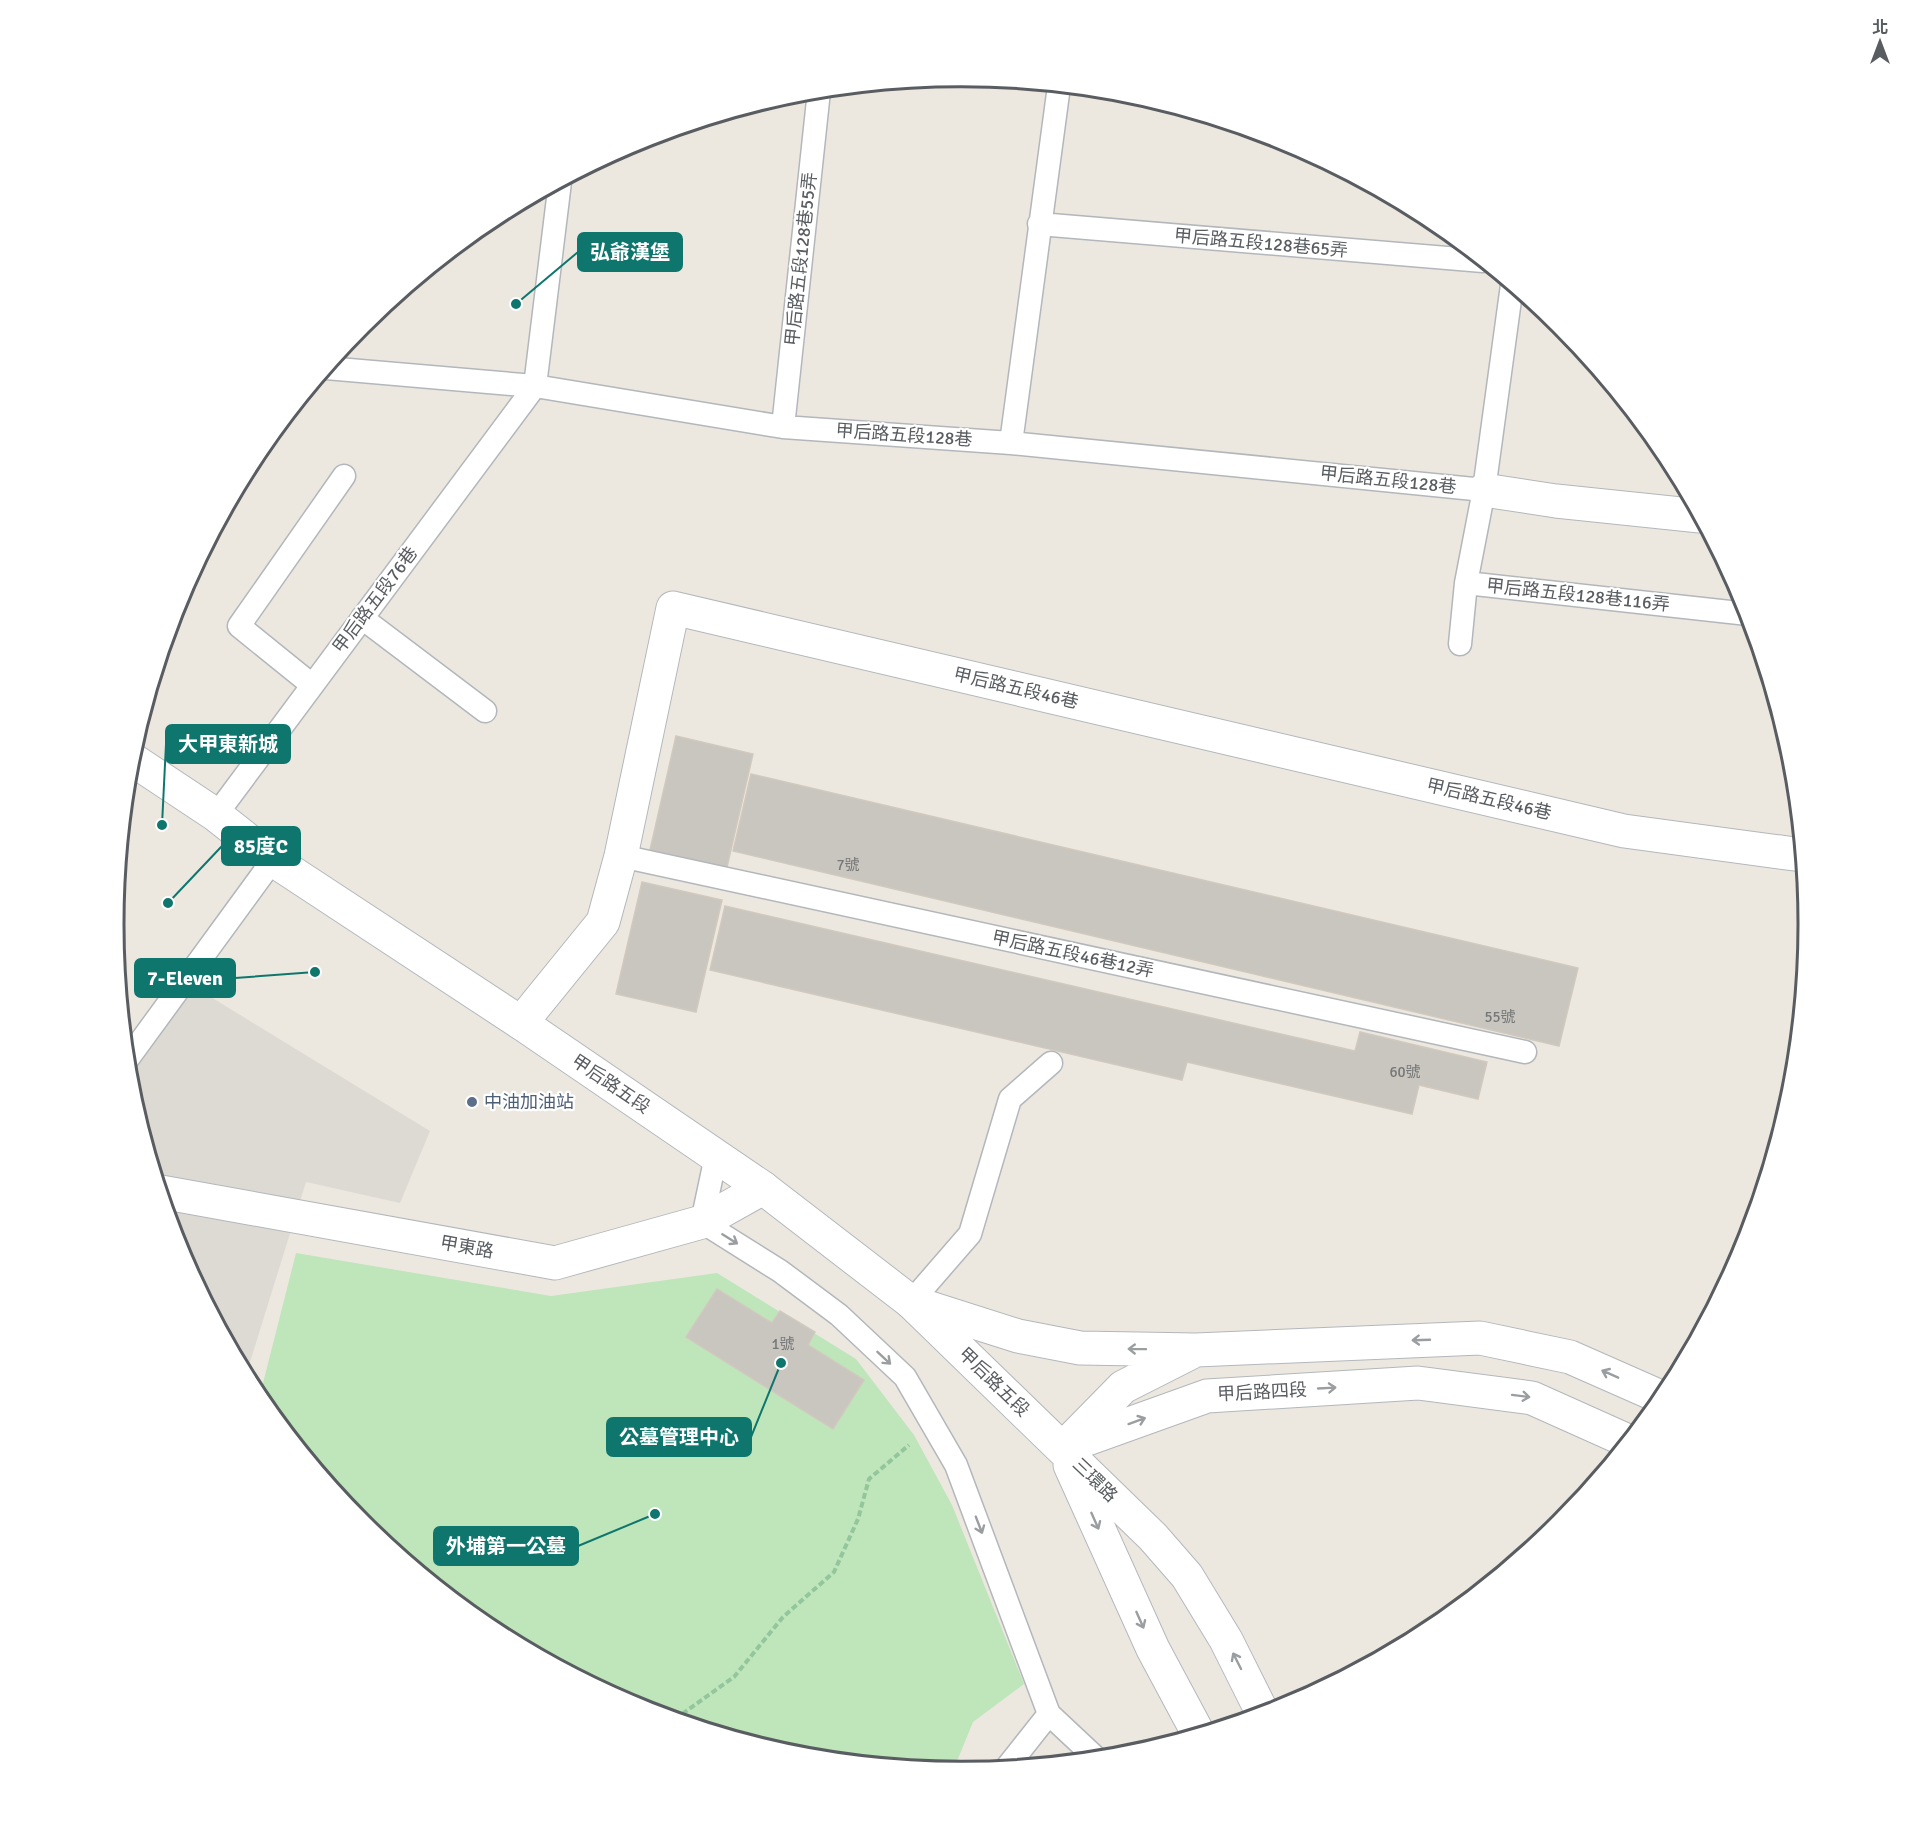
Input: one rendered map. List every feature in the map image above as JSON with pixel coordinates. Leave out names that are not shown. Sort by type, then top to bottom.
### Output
[{"type":"street","points":[[1484,490],[1556,501],[1691,515]]},
{"type":"street","name":"甲后路五段46巷","points":[[521,1023],[603,922],[621,856],[673,608],[1624,831],[1795,854]]},
{"type":"street","name":"甲后路五段","points":[[139,764],[216,814],[273,860],[521,1023],[763,1188],[911,1302],[1062,1448]]},
{"type":"street","name":"甲東路","points":[[168,1193],[555,1263],[702,1222],[763,1188]]},
{"type":"street","points":[[911,1302],[1018,1336],[1080,1348],[1196,1350],[1480,1338],[1570,1357],[1654,1394]]},
{"type":"street","points":[[1062,1448],[1123,1387],[1196,1350]]},
{"type":"street","name":"甲后路四段","points":[[1062,1448],[1207,1396],[1418,1383],[1532,1398],[1622,1438]]},
{"type":"street","name":"三環路","points":[[1062,1448],[1153,1537],[1187,1576],[1226,1640],[1259,1706]]},
{"type":"street","name":"三環路","points":[[1062,1448],[1153,1648],[1195,1727]]},
{"type":"lane","points":[[1011,443],[1058,93]]},
{"type":"lane","name":"甲后路五段128巷55弄","points":[[783,427],[818,100]]},
{"type":"lane","points":[[534,386],[559,190]]},
{"type":"lane","name":"甲后路五段128巷65弄","points":[[1039,224],[1471,260]]},
{"type":"lane","name":"甲后路五段128巷116弄","points":[[1511,293],[1484,490],[1466,584],[1737,613]]},
{"type":"lane","name":"甲后路五段128巷","points":[[335,369],[534,386],[783,427],[1011,443],[1484,490]]},
{"type":"lane","name":"甲后路五段76巷","points":[[216,814],[534,386]]},
{"type":"lane","points":[[312,685],[239,626],[344,476]]},
{"type":"lane","points":[[1460,644],[1466,584]]},
{"type":"lane","points":[[362,618],[485,711]]},
{"type":"lane","name":"甲后路五段46巷12弄","points":[[621,856],[1525,1052]]},
{"type":"lane","points":[[134,1051],[273,860]]},
{"type":"lane","points":[[911,1302],[970,1234],[1010,1099],[1051,1063]]},
{"type":"lane","points":[[716,1156],[702,1222],[780,1271],[839,1315],[904,1377],[956,1466],[1049,1714],[1088,1751]]},
{"type":"lane","points":[[1013,1759],[1049,1714]]},
{"type":"path","points":[[683,1713],[734,1677],[783,1617],[834,1572],[858,1519],[869,1479],[933,1425]]},
{"type":"shaded area","points":[[183,980],[430,1131],[400,1203],[306,1182],[249,1364],[210,1294],[168,1193],[153,1141],[134,1054]]},
{"type":"green space","points":[[296,1253],[551,1296],[717,1273],[856,1359],[914,1435],[952,1505],[1024,1684],[973,1722],[957,1761],[852,1754],[798,1745],[692,1717],[641,1697],[591,1675],[542,1649],[451,1588],[369,1516],[297,1434],[263,1385]]},
{"type":"building","points":[[676,736],[753,754],[727,867],[650,850]]},
{"type":"building","points":[[751,774],[1578,968],[1559,1046],[733,851]]},
{"type":"building","points":[[642,882],[722,900],[696,1012],[616,994]]},
{"type":"building","points":[[725,906],[1355,1051],[1360,1032],[1487,1062],[1478,1099],[1419,1085],[1412,1114],[1187,1062],[1182,1080],[710,970]]},
{"type":"building","points":[[717,1289],[772,1323],[780,1311],[815,1332],[808,1345],[864,1380],[833,1429],[686,1337]]},
{"type":"place","name":"弘爺漢堡","points":[[516,304]]},
{"type":"place","name":"大甲東新城","points":[[162,825]]},
{"type":"place","name":"85度C","points":[[168,903]]},
{"type":"place","name":"7-Eleven","points":[[315,972]]},
{"type":"place","name":"中油加油站","points":[[472,1102]]},
{"type":"place","name":"公墓管理中心","points":[[781,1363]]},
{"type":"place","name":"外埔第一公墓","points":[[655,1514]]}]
